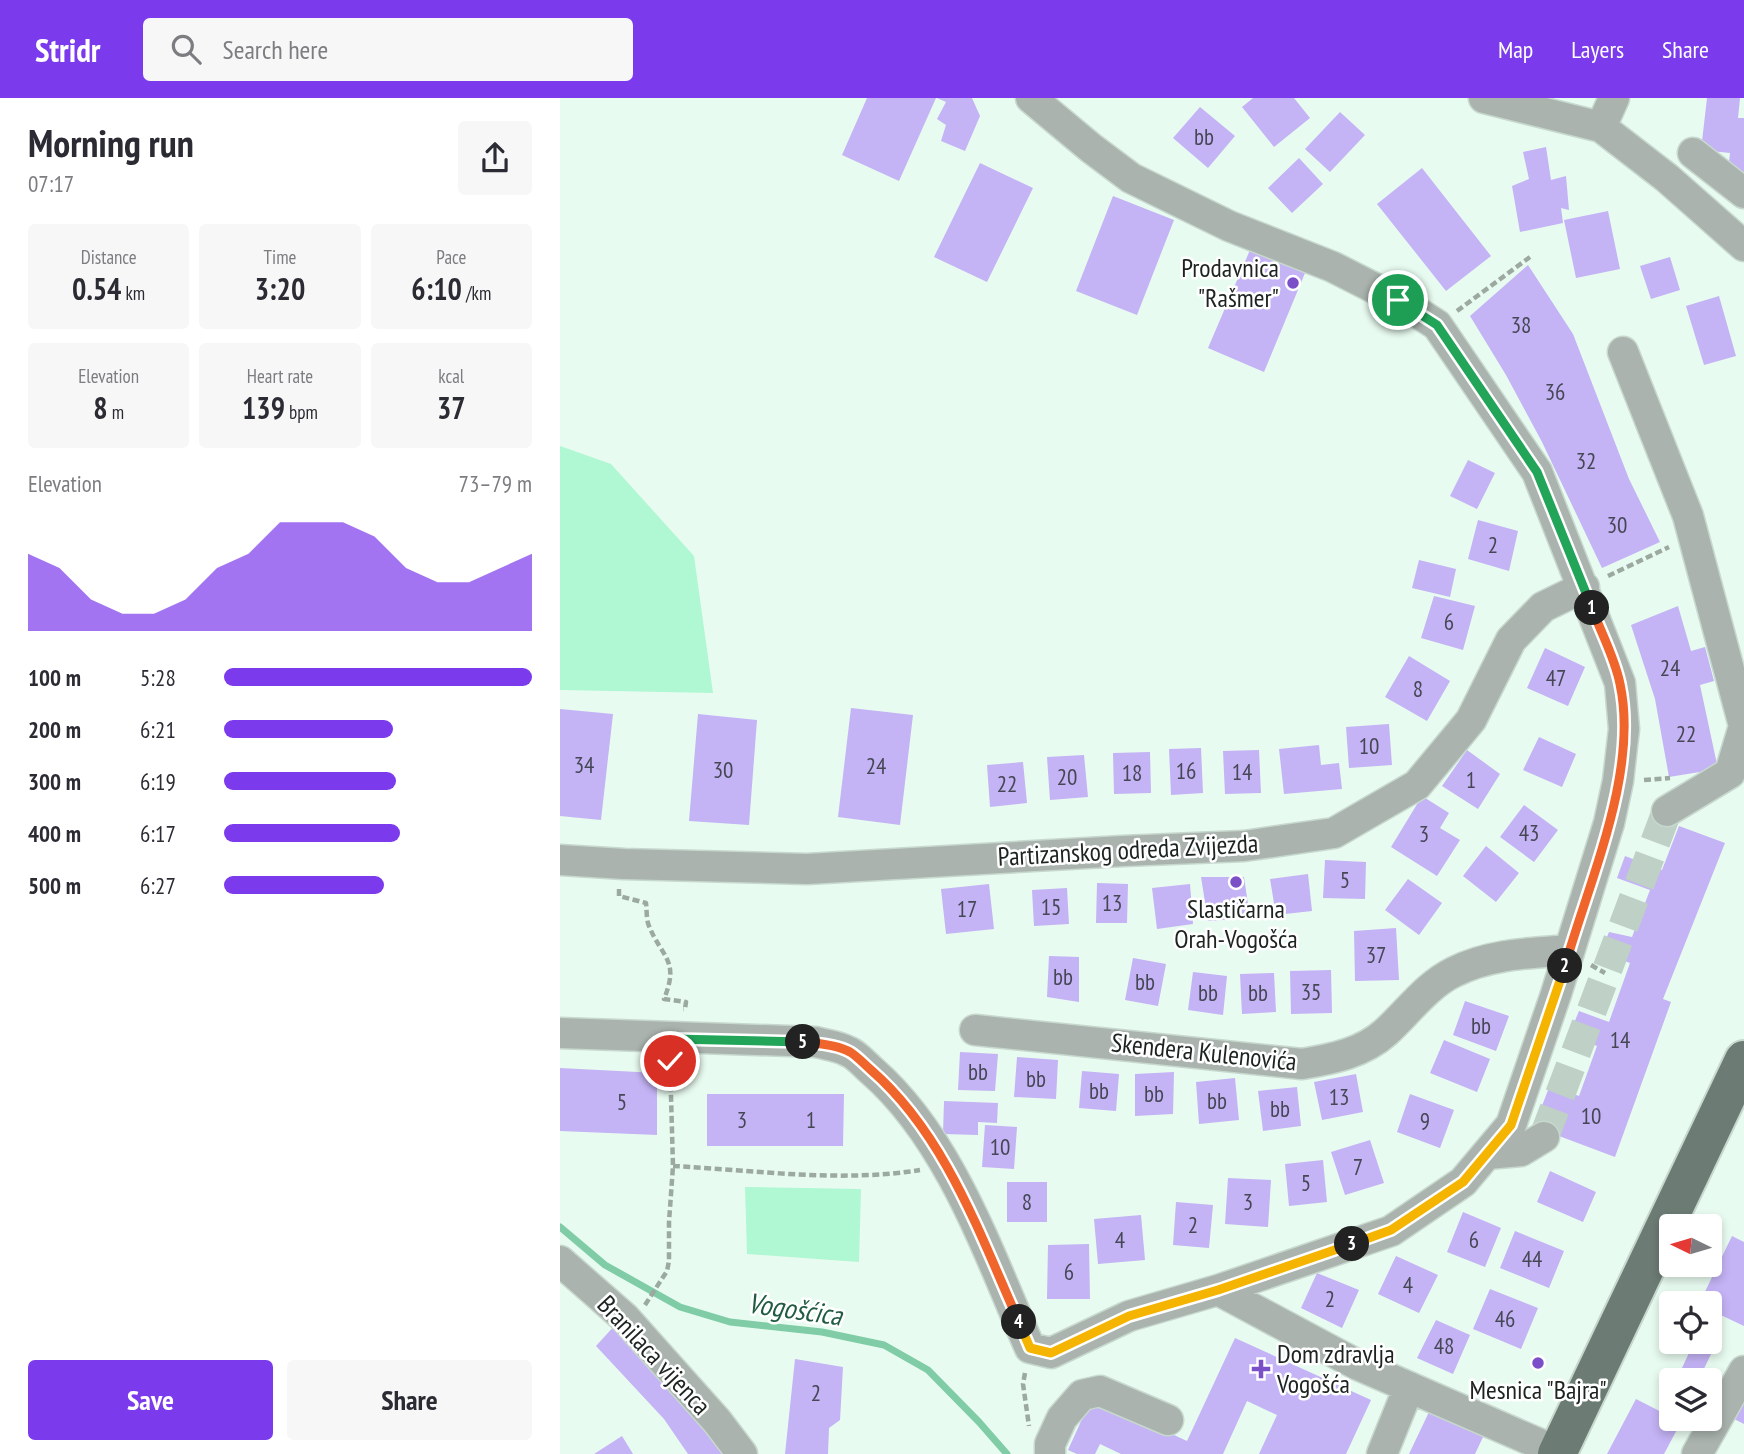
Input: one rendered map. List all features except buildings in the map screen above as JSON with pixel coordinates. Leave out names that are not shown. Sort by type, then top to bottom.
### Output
[{"type":"main road","points":[[1558,1453],[1744,1060]]},
{"type":"street","points":[[1484,98],[1601,127],[1667,178],[1744,246]]},
{"type":"street","points":[[1601,127],[1614,98]]},
{"type":"street","points":[[560,1033],[816,1042],[849,1051],[888,1084],[912,1113],[945,1166],[971,1216],[1030,1348],[1051,1353],[1129,1316],[1218,1290],[1391,1230],[1463,1182],[1511,1125],[1556,994],[1609,823],[1618,781],[1624,729],[1620,683],[1537,472],[1437,325],[1398,300],[1333,267],[1229,226],[1131,177],[1091,148],[1042,103]]},
{"type":"street","points":[[1693,153],[1744,194]]},
{"type":"street","points":[[1623,352],[1688,516],[1744,726],[1730,773],[1667,811]]},
{"type":"street","name":"Partizanskog odreda Zvijezda","points":[[560,860],[807,869],[1123,850],[1244,846],[1334,833],[1417,785],[1471,720],[1511,640],[1543,607],[1584,587]]},
{"type":"street","name":"Skendera Kulenovića","points":[[975,1030],[1302,1064],[1343,1057],[1383,1035],[1421,996],[1452,972],[1482,960],[1569,950]]},
{"type":"street","points":[[1488,1154],[1521,1151],[1544,1137]]},
{"type":"street","name":"Branilaca vijenca","points":[[560,1261],[625,1318],[717,1421],[742,1454]]},
{"type":"street","points":[[1218,1290],[1356,1364],[1558,1453]]},
{"type":"street","points":[[1697,1454],[1744,1371]]},
{"type":"street","points":[[1382,1454],[1409,1387]]},
{"type":"street","points":[[1040,1443],[1050,1444],[1062,1418],[1082,1395],[1100,1391],[1168,1420]]},
{"type":"path","points":[[1437,325],[1530,257]]},
{"type":"path","points":[[1584,587],[1673,546]]},
{"type":"path","points":[[625,864],[618,882],[619,896],[646,903],[649,925],[670,964],[671,978],[663,999],[686,1002],[685,1009],[671,1009]]},
{"type":"path","points":[[642,1311],[667,1271],[669,1261],[673,1166],[670,1061],[673,1039]]},
{"type":"path","points":[[673,1166],[822,1174],[901,1173],[945,1166]]},
{"type":"path","points":[[1030,1348],[1023,1384],[1040,1443]]},
{"type":"green space","points":[[560,446],[611,464],[694,556],[713,693],[560,690]]},
{"type":"green space","points":[[745,1187],[861,1189],[859,1262],[747,1254]]},
{"type":"waterway","name":"Vogošćica","points":[[560,1227],[605,1265],[680,1307],[730,1322],[822,1332],[884,1345],[928,1370],[1007,1454]]},
{"type":"tunnel","points":[[1544,1137],[1667,811]]},
{"type":"place","name":"Prodavnica \"Rašmer\"","points":[[1293,283]]},
{"type":"place","name":"Slastičarna Orah-Vogošća","points":[[1236,882]]},
{"type":"place","name":"Mesnica \"Bajra\"","points":[[1538,1363]]},
{"type":"place","name":"Dom zdravlja Vogošća","points":[[1261,1369]]},
{"type":"route","points":[[670,1061],[673,1039],[816,1042],[849,1051],[888,1084],[912,1113],[945,1166],[971,1216],[1030,1348],[1051,1353],[1129,1316],[1218,1290],[1391,1230],[1463,1182],[1511,1125],[1556,994],[1609,823],[1618,781],[1624,729],[1620,683],[1537,472],[1437,325],[1398,300]]}]
